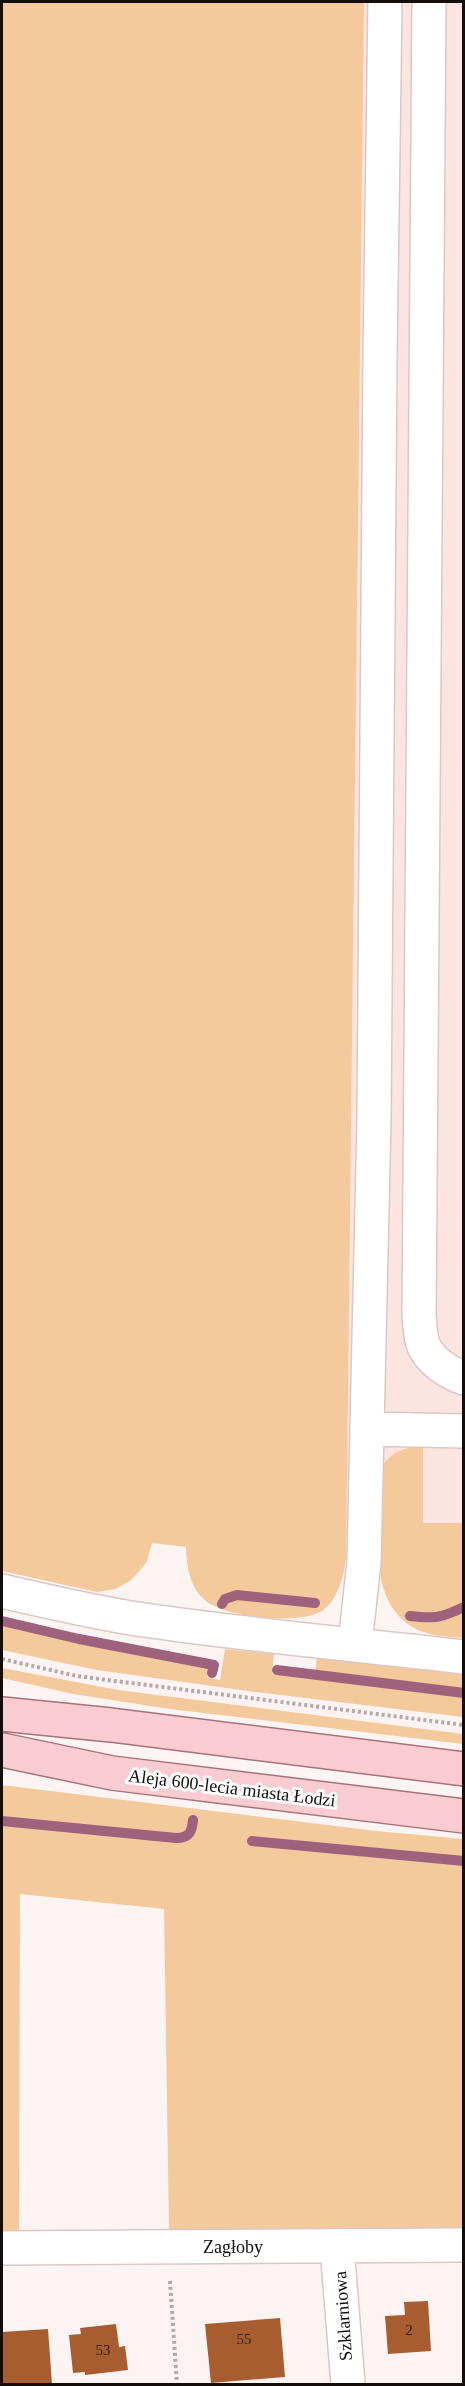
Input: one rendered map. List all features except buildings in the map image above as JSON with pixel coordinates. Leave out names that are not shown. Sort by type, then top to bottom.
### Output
[{"type":"main road","points":[[2,1696],[111,1725]]},
{"type":"main road","points":[[2,1714],[111,1725],[464,1769]]},
{"type":"main road","name":"Aleja 600-lecia miasta Łodzi","points":[[2,1750],[112,1773],[464,1816]]},
{"type":"main road","points":[[2,1768],[112,1773]]},
{"type":"street","points":[[355,1644],[364,1562],[368,1429],[374,1108],[380,381],[386,2]]},
{"type":"street","points":[[429,2],[419,1316],[423,1345],[435,1361],[455,1375],[464,1378]]},
{"type":"street","points":[[368,1429],[464,1431]]},
{"type":"street","points":[[2,1591],[74,1608],[139,1619],[241,1633],[464,1657]]},
{"type":"street","name":"Zagłoby","points":[[2,2248],[464,2246]]},
{"type":"street","name":"Szklarniowa","points":[[338,2247],[348,2385]]},
{"type":"path","points":[[2,1659],[115,1682],[464,1725]]},
{"type":"path","points":[[168,2247],[177,2385]]},
{"type":"shaded area","points":[[2,2],[364,2],[346,1558],[342,1579],[328,1606],[322,1611],[297,1618],[263,1618],[246,1615],[230,1612],[206,1601],[192,1583],[186,1547],[152,1543],[147,1561],[130,1581],[115,1589],[97,1592],[2,1571]]},
{"type":"shaded area","points":[[316,2],[463,2],[464,1595],[387,1556],[324,1558]]},
{"type":"shaded area","points":[[423,1446],[423,1523],[463,1523],[463,1638],[440,1636],[418,1630],[400,1617],[388,1600],[381,1579],[378,1532],[383,1465],[386,1460],[400,1451]]},
{"type":"shaded area","points":[[2,1622],[108,1648],[208,1668],[207,1677],[220,1680],[225,1649],[274,1654],[272,1673],[314,1679],[317,1658],[463,1672],[463,1717],[97,1670],[2,1650]]},
{"type":"shaded area","points":[[2,1668],[118,1690],[463,1734],[463,1744],[170,1709],[73,1694],[2,1678]]},
{"type":"shaded area","points":[[2,1785],[376,1831],[463,1839],[463,2229],[169,2231],[164,1909],[20,1894],[19,2233],[2,2233]]},
{"type":"waterway","points":[[222,1604],[225,1599],[237,1595],[315,1603]]},
{"type":"waterway","points":[[410,1616],[437,1617],[464,1607]]},
{"type":"waterway","points":[[2,1621],[79,1639],[214,1665],[212,1673]]},
{"type":"waterway","points":[[277,1670],[464,1693]]},
{"type":"waterway","points":[[2,1821],[176,1838],[189,1834],[193,1820]]},
{"type":"waterway","points":[[252,1841],[464,1861]]}]
